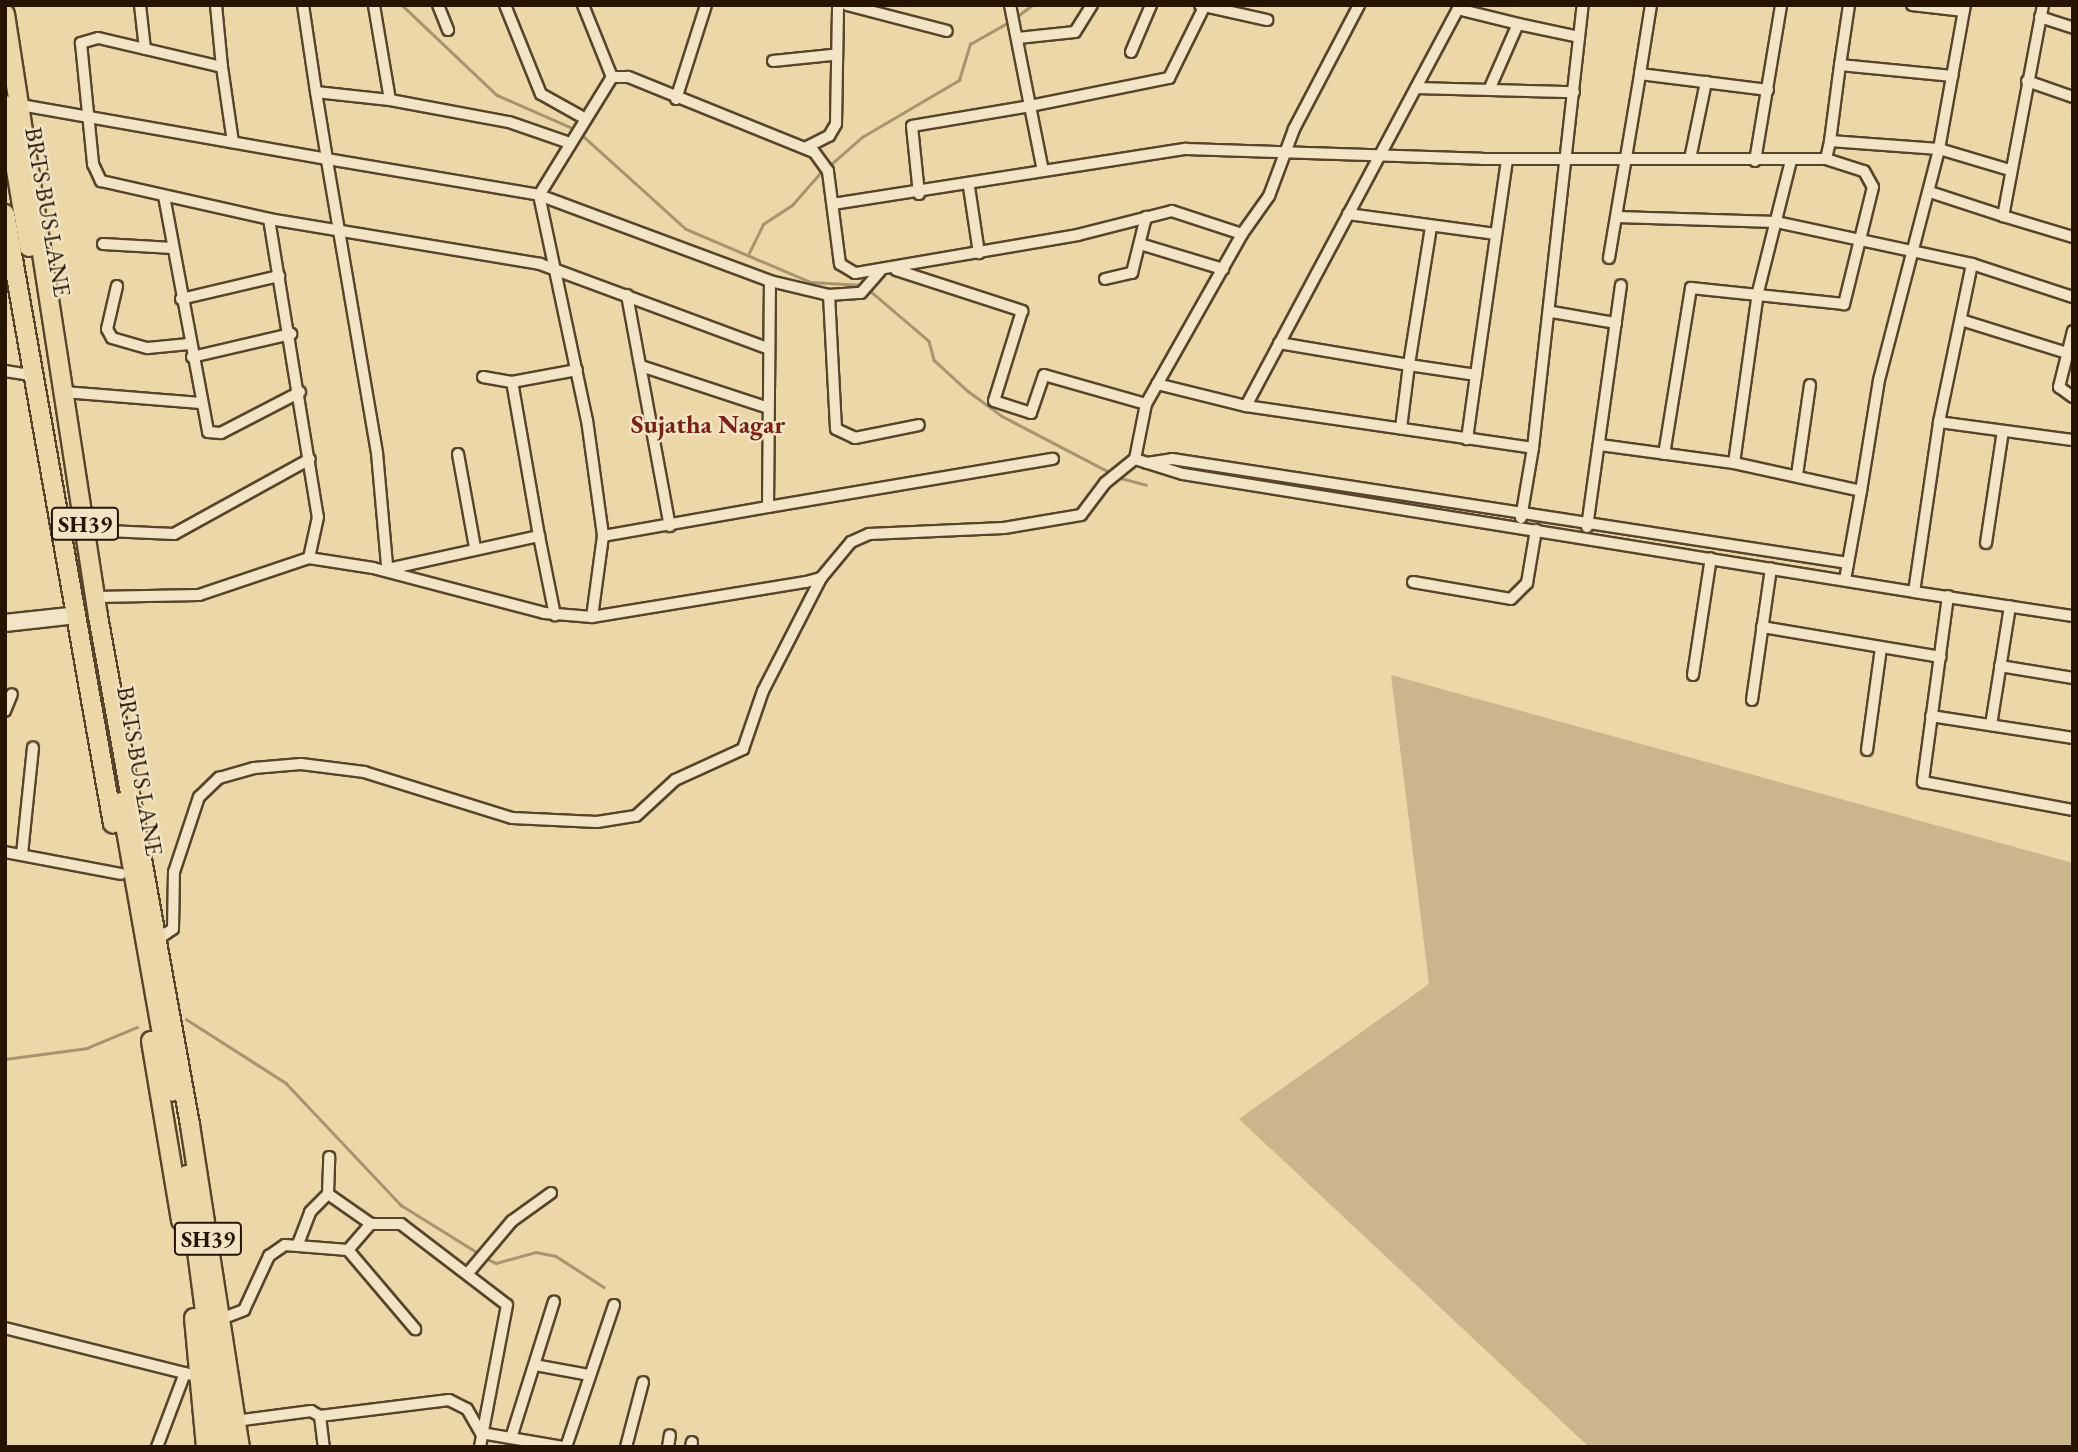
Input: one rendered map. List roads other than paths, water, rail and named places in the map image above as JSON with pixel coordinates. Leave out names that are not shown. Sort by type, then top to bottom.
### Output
[{"type":"main road","name":"SH39","points":[[5,14],[11,105],[64,392],[96,597],[158,939],[240,1447]]},
{"type":"main road","name":"BRTS BUS LANE","points":[[11,105],[181,1139],[223,1447]]},
{"type":"main road","name":"SH39","points":[[5,214],[7,250],[38,377],[182,1226],[193,1375],[206,1447]]},
{"type":"street","points":[[140,5],[145,49]]},
{"type":"street","points":[[216,5],[233,142]]},
{"type":"street","points":[[303,5],[337,231],[377,453],[388,569]]},
{"type":"street","points":[[374,5],[390,100]]},
{"type":"street","points":[[438,5],[448,30]]},
{"type":"street","points":[[505,5],[541,94],[583,121]]},
{"type":"street","points":[[583,5],[612,77]]},
{"type":"street","points":[[676,99],[706,5]]},
{"type":"street","points":[[807,147],[835,128],[832,55],[838,5]]},
{"type":"street","points":[[847,5],[882,9],[947,31]]},
{"type":"street","points":[[1018,38],[1075,32],[1092,5]]},
{"type":"street","points":[[1131,52],[1151,5]]},
{"type":"street","points":[[158,939],[173,929],[174,872],[199,797],[219,779],[254,768],[301,764],[364,772],[512,818],[597,822],[636,816],[675,780],[743,749],[763,691],[821,578],[852,542],[869,534],[1068,522],[1119,471],[1135,459],[1146,404],[1242,233],[1269,196],[1286,153],[1359,5]]},
{"type":"street","points":[[1519,528],[1552,312],[1570,158],[1583,5]]},
{"type":"street","points":[[1609,258],[1651,5]]},
{"type":"street","points":[[1755,161],[1781,5]]},
{"type":"street","points":[[1826,159],[1849,5]]},
{"type":"street","points":[[1845,580],[1879,380],[1930,192],[1964,8],[1912,5]]},
{"type":"street","points":[[919,194],[912,126],[1169,78],[1203,6],[1267,20]]},
{"type":"street","points":[[1246,406],[1459,7],[1518,24],[1579,37]]},
{"type":"street","points":[[1011,9],[1043,172]]},
{"type":"street","points":[[2003,216],[2042,11],[2073,28]]},
{"type":"street","points":[[1489,90],[1518,24]]},
{"type":"street","points":[[222,67],[145,49],[83,40],[86,113],[98,179],[269,219],[557,270],[767,348]]},
{"type":"street","points":[[773,61],[832,55]]},
{"type":"street","points":[[1840,65],[1952,76]]},
{"type":"street","points":[[1640,74],[1768,90]]},
{"type":"street","points":[[592,617],[603,536],[577,370],[539,195],[612,77]]},
{"type":"street","points":[[612,77],[628,77],[676,99],[807,147],[828,171],[843,268],[880,271],[894,269],[1180,211],[1242,233]]},
{"type":"street","points":[[2027,81],[2073,97]]},
{"type":"street","points":[[1690,159],[1706,82]]},
{"type":"street","points":[[1416,89],[1574,92]]},
{"type":"street","points":[[316,92],[390,100],[509,122],[571,141]]},
{"type":"street","points":[[11,105],[86,113],[233,142],[539,195],[770,281],[830,295],[862,293],[880,271]]},
{"type":"street","points":[[1830,141],[1939,149],[2010,170]]},
{"type":"street","points":[[833,204],[968,187],[1168,150],[1507,159],[1826,159],[1871,178],[1860,244],[1841,305],[1758,292],[1691,288],[1664,454]]},
{"type":"street","points":[[1467,439],[1507,159]]},
{"type":"street","points":[[1734,463],[1758,292],[1791,161]]},
{"type":"street","points":[[968,187],[979,253]]},
{"type":"street","points":[[1930,192],[2073,237]]},
{"type":"street","points":[[164,196],[191,356],[207,430],[217,435],[300,392]]},
{"type":"street","points":[[1348,214],[1496,234]]},
{"type":"street","points":[[1105,279],[1132,273],[1146,217]]},
{"type":"street","points":[[1617,217],[1776,222],[1860,244],[1972,264],[2073,297]]},
{"type":"street","points":[[269,219],[291,334],[318,517],[309,558]]},
{"type":"street","points":[[1401,428],[1431,227]]},
{"type":"street","points":[[103,244],[173,248]]},
{"type":"street","points":[[1140,244],[1223,269]]},
{"type":"street","points":[[1914,592],[1939,422],[1972,264]]},
{"type":"street","points":[[894,269],[1022,311],[994,401],[1031,414],[1044,375],[1146,404]]},
{"type":"street","points":[[181,299],[279,276]]},
{"type":"street","points":[[768,507],[766,407],[770,281]]},
{"type":"street","points":[[1585,537],[1621,285]]},
{"type":"street","points":[[117,286],[107,330],[112,338],[148,348],[190,344]]},
{"type":"street","points":[[627,295],[670,526]]},
{"type":"street","points":[[830,295],[836,429],[855,438],[919,425]]},
{"type":"street","points":[[1552,312],[1615,323]]},
{"type":"street","points":[[1961,320],[2067,353]]},
{"type":"street","points":[[2073,331],[2059,387],[2073,397]]},
{"type":"street","points":[[191,356],[291,334]]},
{"type":"street","points":[[1279,343],[1476,375]]},
{"type":"street","points":[[641,366],[766,407]]},
{"type":"street","points":[[483,377],[512,382],[577,370]]},
{"type":"street","points":[[5,371],[38,377]]},
{"type":"street","points":[[512,382],[555,615]]},
{"type":"street","points":[[1157,384],[1246,406],[1532,448]]},
{"type":"street","points":[[1797,475],[1810,385]]},
{"type":"street","points":[[64,392],[201,403]]},
{"type":"street","points":[[1939,422],[2073,440]]},
{"type":"street","points":[[1986,543],[2003,430]]},
{"type":"street","points":[[1600,445],[1734,463],[1861,491]]},
{"type":"street","points":[[458,454],[475,548]]},
{"type":"street","points":[[86,530],[174,534],[310,459]]},
{"type":"street","points":[[603,536],[1053,459]]},
{"type":"street","points":[[1135,459],[1183,474],[2073,616]]},
{"type":"street","points":[[1147,463],[1172,459],[1848,563]]},
{"type":"street","points":[[1413,582],[1511,599],[1527,583],[1536,530]]},
{"type":"street","points":[[388,569],[539,536]]},
{"type":"street","points":[[1787,570],[1789,555]]},
{"type":"street","points":[[96,597],[199,595],[309,558],[388,569],[555,615],[592,617],[821,578]]},
{"type":"street","points":[[1693,675],[1711,558]]},
{"type":"street","points":[[1752,700],[1771,568]]},
{"type":"street","points":[[1948,596],[1922,775],[1927,786],[2073,810]]},
{"type":"street","points":[[1991,725],[2010,607]]},
{"type":"street","points":[[5,623],[77,615]]},
{"type":"street","points":[[1762,627],[1941,657]]},
{"type":"street","points":[[1867,750],[1881,648]]},
{"type":"street","points":[[2000,666],[2073,678]]},
{"type":"street","points":[[5,711],[12,694]]},
{"type":"street","points":[[1931,716],[2073,738]]},
{"type":"street","points":[[22,853],[33,748]]},
{"type":"street","points":[[5,852],[22,853],[121,874]]},
{"type":"street","points":[[298,1244],[310,1212],[328,1194],[329,1157]]},
{"type":"street","points":[[468,1273],[512,1221],[551,1193]]},
{"type":"street","points":[[328,1194],[372,1224],[401,1224],[468,1273],[509,1312],[480,1447]]},
{"type":"street","points":[[348,1250],[372,1224]]},
{"type":"street","points":[[221,1319],[244,1310],[269,1256],[298,1244],[348,1250],[415,1329]]},
{"type":"street","points":[[511,1438],[554,1302]]},
{"type":"street","points":[[481,1433],[565,1447],[614,1305]]},
{"type":"street","points":[[5,1328],[193,1375],[157,1447]]},
{"type":"street","points":[[535,1364],[589,1375]]},
{"type":"street","points":[[626,1447],[643,1381]]},
{"type":"street","points":[[235,1421],[311,1411],[320,1416],[449,1400],[467,1409],[481,1433]]},
{"type":"street","points":[[320,1416],[324,1447]]},
{"type":"waterway","points":[[402,5],[497,95],[577,130]]},
{"type":"waterway","points":[[1015,18],[1032,5]]},
{"type":"waterway","points":[[828,167],[862,137],[959,80],[970,44],[1009,22]]},
{"type":"waterway","points":[[582,135],[686,229],[811,282],[863,285]]},
{"type":"waterway","points":[[749,253],[763,224],[792,205],[822,171]]},
{"type":"waterway","points":[[868,289],[929,341],[934,360],[968,391],[1002,416],[1111,473]]},
{"type":"waterway","points":[[1117,477],[1146,485]]},
{"type":"waterway","points":[[186,1019],[286,1083],[401,1205],[478,1253]]},
{"type":"waterway","points":[[5,1059],[87,1048],[137,1027]]},
{"type":"waterway","points":[[484,1257],[496,1263],[536,1252],[556,1256],[604,1287]]},
{"type":"district","name":"Sujatha Nagar","points":[[708,425]]}]
